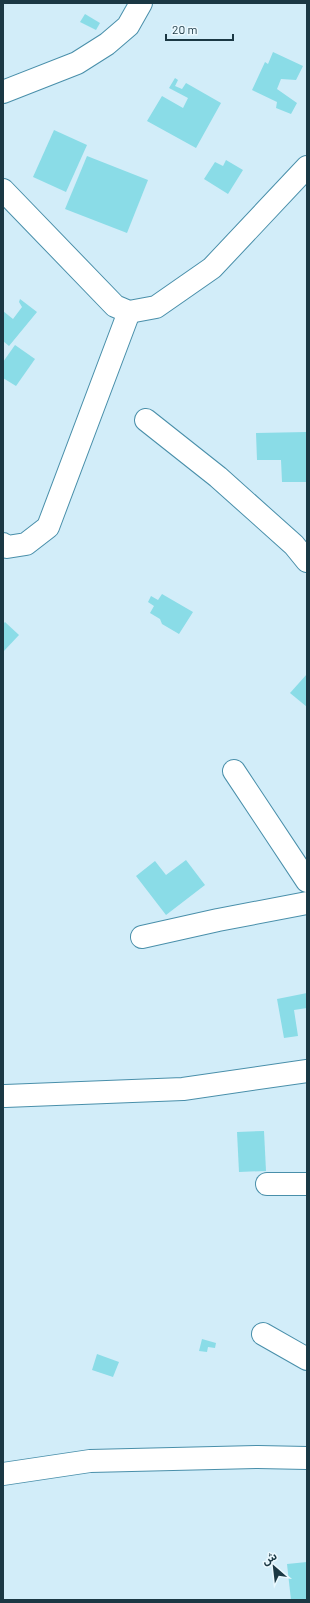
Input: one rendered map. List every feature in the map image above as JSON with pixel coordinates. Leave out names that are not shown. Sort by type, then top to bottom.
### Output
[{"type":"street","points":[[3,92],[77,63],[107,44],[128,26],[141,3]]},
{"type":"street","points":[[3,190],[115,306],[129,312],[156,307],[212,268],[307,167]]},
{"type":"street","points":[[3,544],[7,547],[26,544],[48,527],[129,312]]},
{"type":"street","points":[[146,420],[218,477],[294,545],[307,561]]},
{"type":"street","points":[[234,771],[307,881]]},
{"type":"street","points":[[142,938],[218,920],[307,903]]},
{"type":"street","points":[[5,1096],[183,1088],[307,1071]]},
{"type":"street","points":[[267,1184],[307,1184]]},
{"type":"street","points":[[263,1334],[307,1358]]},
{"type":"street","points":[[3,1474],[90,1461],[250,1457],[307,1458]]},
{"type":"building","points":[[85,14],[100,23],[96,30],[80,22]]},
{"type":"building","points":[[273,52],[303,66],[296,80],[281,79],[277,89],[297,103],[291,114],[276,108],[277,102],[252,90],[265,62],[268,64]]},
{"type":"building","points":[[175,78],[178,80],[175,86],[182,89],[186,83],[221,103],[196,148],[147,121],[162,96],[183,108],[188,98],[169,88]]},
{"type":"building","points":[[54,130],[87,145],[66,192],[33,177]]},
{"type":"building","points":[[87,156],[148,180],[127,233],[65,209]]},
{"type":"building","points":[[226,160],[243,170],[228,194],[204,179],[215,162],[223,166]]},
{"type":"building","points":[[20,299],[37,312],[9,346],[3,341],[3,311],[13,319],[22,307],[19,302]]},
{"type":"building","points":[[15,345],[35,359],[16,386],[3,378],[3,362]]},
{"type":"building","points":[[307,432],[307,482],[282,482],[281,460],[257,460],[256,433]]},
{"type":"building","points":[[162,594],[193,612],[179,634],[162,624],[160,619],[150,613],[154,606],[148,602],[151,596],[158,600]]},
{"type":"building","points":[[5,622],[19,635],[3,652],[3,624]]},
{"type":"building","points":[[307,674],[307,707],[290,693]]},
{"type":"building","points":[[186,860],[205,885],[166,915],[136,876],[155,861],[166,875]]},
{"type":"building","points":[[307,993],[307,1008],[294,1010],[298,1036],[284,1038],[277,999]]},
{"type":"building","points":[[264,1131],[266,1171],[239,1172],[237,1132]]},
{"type":"building","points":[[202,1339],[216,1343],[215,1348],[208,1347],[207,1352],[199,1351]]},
{"type":"building","points":[[97,1354],[119,1362],[113,1377],[92,1370]]},
{"type":"building","points":[[307,1562],[307,1600],[291,1600],[287,1564]]}]
